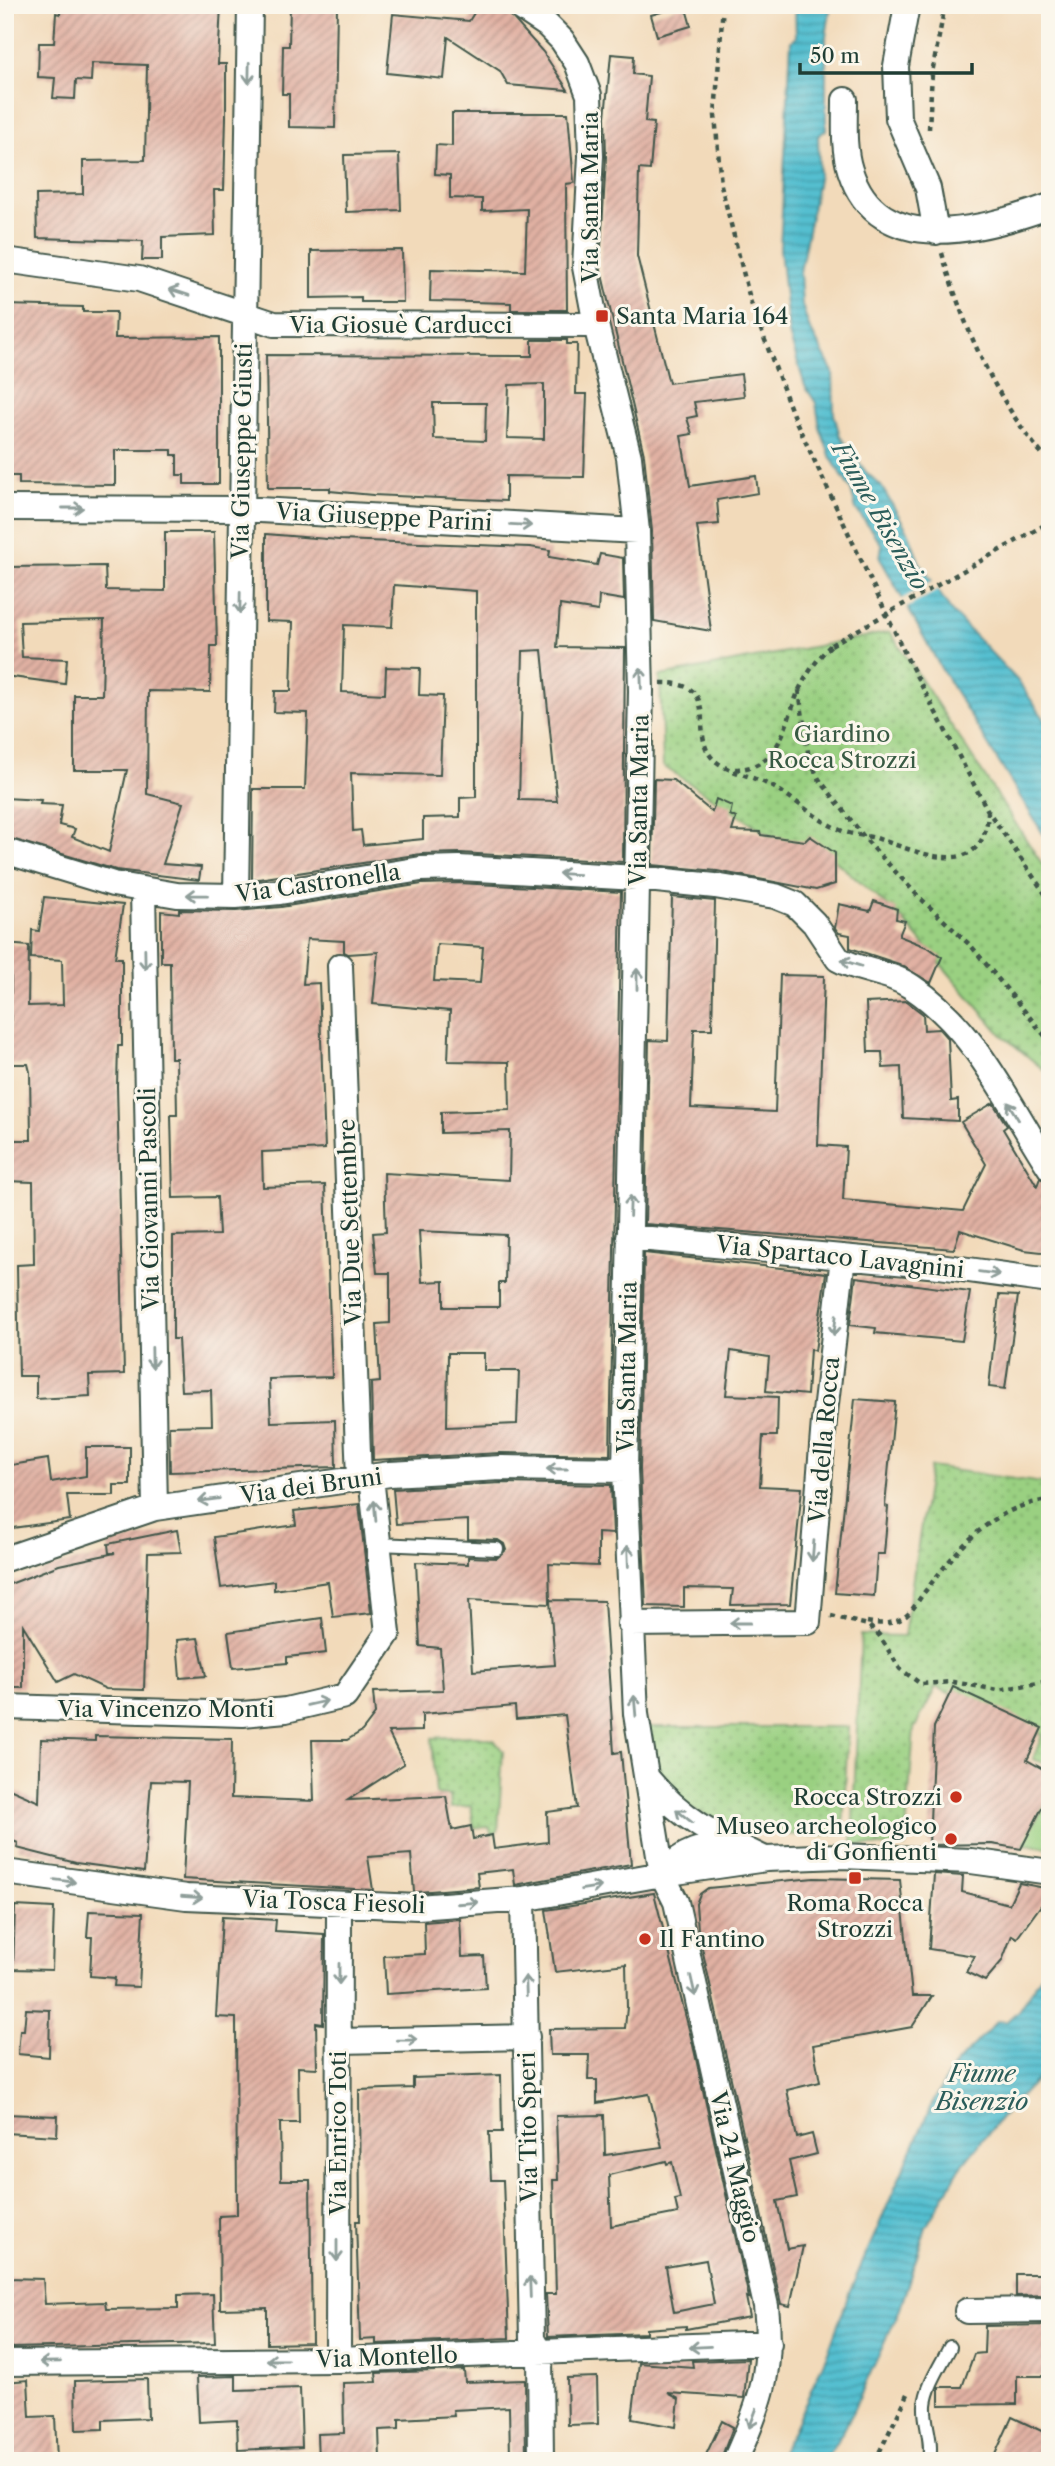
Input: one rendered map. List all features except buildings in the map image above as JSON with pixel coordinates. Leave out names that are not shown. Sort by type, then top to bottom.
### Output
[{"type":"street","name":"Via Giuseppe Giusti","points":[[236,896],[250,5]]},
{"type":"street","points":[[907,5],[896,66],[898,118],[928,188],[936,232]]},
{"type":"street","name":"Via Santa Maria","points":[[519,7],[547,25],[562,40],[577,63],[589,95],[591,156],[585,259],[596,324],[629,457],[637,531],[641,684],[636,1044],[625,1470],[630,1624],[644,1773]]},
{"type":"street","points":[[845,100],[849,167],[862,196],[885,218],[909,229],[936,232],[1007,221],[1050,206]]},
{"type":"street","name":"Via Giosuè Carducci","points":[[5,261],[139,279],[274,324],[596,324]]},
{"type":"street","name":"Via Giuseppe Parini","points":[[5,508],[241,509],[637,531]]},
{"type":"street","name":"Via Castronella","points":[[5,851],[144,891],[236,896],[421,869],[459,868],[637,878],[761,893],[795,904],[814,923],[838,959],[883,972],[910,986],[959,1027],[1050,1168]]},
{"type":"street","name":"Via Giovanni Pascoli","points":[[144,891],[155,1508]]},
{"type":"street","name":"Via Due Settembre","points":[[340,966],[365,1478]]},
{"type":"street","name":"Via Spartaco Lavagnini","points":[[629,1237],[843,1257],[1050,1281]]},
{"type":"street","name":"Via della Rocca","points":[[809,1617],[824,1421],[843,1257]]},
{"type":"street","name":"Via dei Bruni","points":[[5,1559],[155,1508],[442,1469],[625,1470]]},
{"type":"street","name":"Via Vincenzo Monti","points":[[5,1707],[243,1713],[286,1710],[345,1696],[388,1633],[378,1544],[365,1478]]},
{"type":"street","points":[[630,1624],[809,1617]]},
{"type":"street","points":[[644,1773],[675,1808],[699,1828],[766,1859]]},
{"type":"street","name":"Via 24 Maggio","points":[[644,1773],[662,1874],[678,1913],[761,2279],[769,2343],[768,2371],[762,2394],[735,2461]]},
{"type":"street","points":[[662,1874],[684,1853],[702,1847],[730,1850],[766,1859],[840,1856],[971,1861],[1050,1872]]},
{"type":"street","name":"Via Tosca Fiesoli","points":[[5,1872],[186,1897],[339,1906],[418,1907],[523,1899],[662,1874]]},
{"type":"street","name":"Via Tito Speri","points":[[523,1899],[532,2339],[540,2353],[541,2461]]},
{"type":"street","name":"Via Enrico Toti","points":[[338,2360],[339,1906]]},
{"type":"street","points":[[339,2041],[527,2037]]},
{"type":"street","points":[[967,2312],[1050,2310]]},
{"type":"street","name":"Via Montello","points":[[5,2363],[338,2360],[769,2343]]},
{"type":"lane","points":[[378,1544],[497,1549]]},
{"type":"lane","points":[[929,2461],[932,2444],[925,2406],[929,2389],[950,2347]]},
{"type":"path","points":[[723,5],[715,115],[722,185],[751,303],[793,415],[908,660],[988,811],[1050,901]]},
{"type":"path","points":[[929,139],[932,73],[945,5]]},
{"type":"path","points":[[936,232],[953,288],[986,368],[1015,419],[1050,463]]},
{"type":"path","points":[[731,769],[746,769],[768,758],[783,740],[799,690],[814,662],[831,645],[1050,522]]},
{"type":"path","points":[[641,684],[673,683],[690,688],[703,710],[707,751],[718,763],[768,784],[842,831],[861,833],[939,860],[961,856],[979,845],[988,829],[988,811]]},
{"type":"path","points":[[799,690],[809,759],[819,779],[861,833],[917,895],[972,947],[1050,1042]]},
{"type":"path","points":[[809,1617],[880,1625],[906,1616],[975,1533],[1005,1513],[1036,1501],[1050,1500]]},
{"type":"path","points":[[859,1621],[879,1635],[900,1669],[921,1684],[953,1682],[998,1690],[1050,1681]]},
{"type":"green space","name":"Giardino Rocca Strozzi","points":[[890,632],[1050,876],[1050,1075],[1001,1034],[902,919],[823,850],[776,839],[663,766],[660,676]]},
{"type":"green space","points":[[930,1467],[1050,1484],[1050,1765],[1033,1759],[1042,1735],[936,1687],[914,1729],[905,1847],[852,1845],[861,1635],[904,1636]]},
{"type":"green space","points":[[648,1727],[848,1727],[843,1832],[813,1836],[745,1831],[684,1806],[653,1773]]},
{"type":"green space","points":[[471,1736],[494,1740],[503,1751],[498,1831],[492,1835],[489,1827],[474,1828],[471,1806],[451,1808],[450,1795],[436,1794],[432,1738]]},
{"type":"green space","points":[[1050,1798],[1050,1848],[1024,1844],[1025,1837]]},
{"type":"water","name":"Fiume Bisenzio","points":[[795,5],[831,5],[826,37],[826,130],[818,136],[819,174],[800,272],[802,305],[809,327],[833,372],[834,414],[840,436],[866,472],[881,486],[909,533],[919,561],[951,611],[1017,680],[1050,727],[1050,845],[942,670],[880,558],[882,545],[856,509],[851,490],[831,458],[820,428],[816,403],[805,386],[789,334],[780,249],[791,41],[796,37]]},
{"type":"water","name":"Fiume Bisenzio","points":[[1050,1962],[1050,2065],[1001,2117],[960,2168],[926,2227],[900,2309],[845,2428],[825,2461],[775,2461],[791,2435],[828,2352],[850,2291],[930,2108],[953,2067],[997,2021],[1006,2022],[1018,2011]]},
{"type":"pier","points":[[936,579],[942,588],[905,609],[900,600]]},
{"type":"place","name":"Santa Maria 164","points":[[602,316]]},
{"type":"place","name":"Rocca Strozzi","points":[[956,1797]]},
{"type":"place","name":"Museo archeologico di Gonfienti","points":[[951,1839]]},
{"type":"place","name":"Roma Rocca Strozzi","points":[[855,1878]]},
{"type":"place","name":"Il Fantino","points":[[645,1939]]}]
